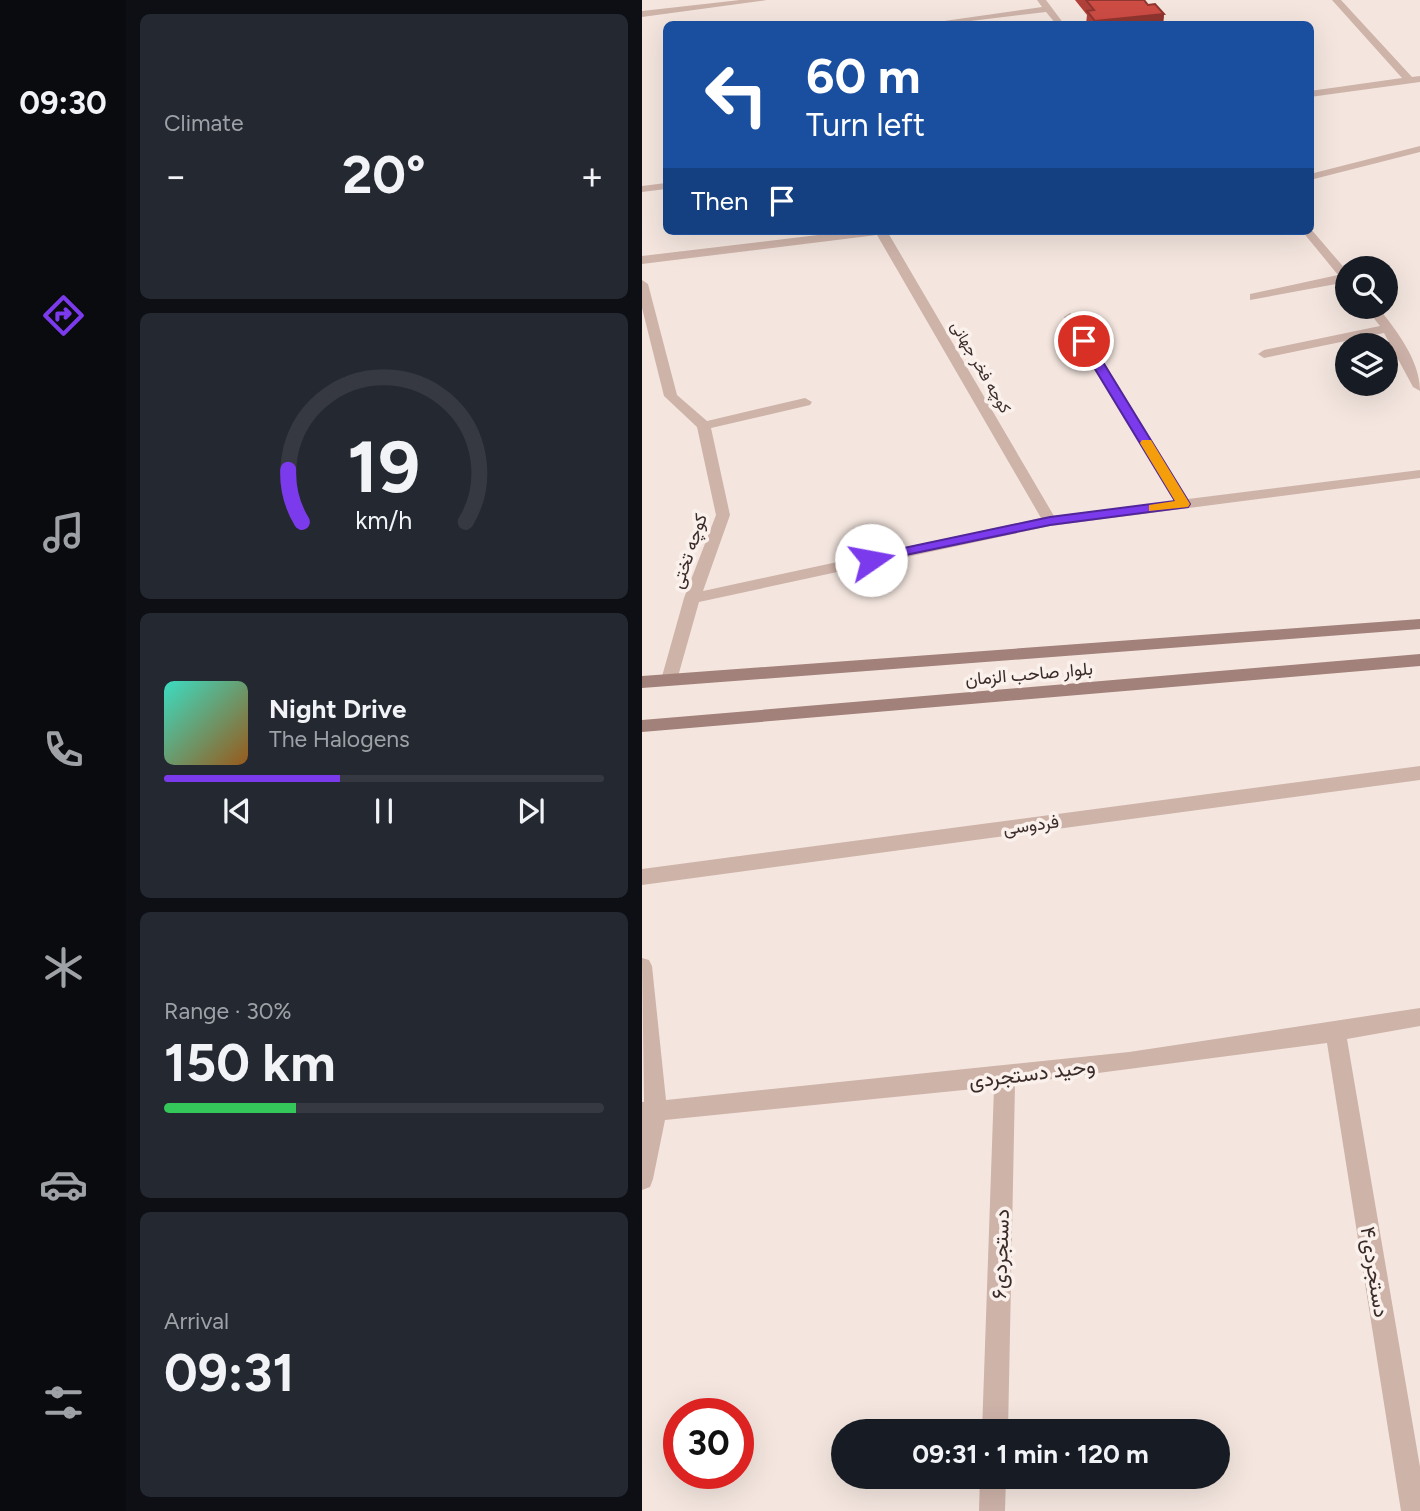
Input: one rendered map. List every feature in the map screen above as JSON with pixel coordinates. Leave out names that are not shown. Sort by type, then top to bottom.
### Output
[{"type":"main road","name":"بلوار صاحب الزمان","points":[[642,682],[1420,624]]},
{"type":"main road","name":"بلوار صاحب الزمان","points":[[642,726],[1420,660]]},
{"type":"street","points":[[642,14],[763,0]]},
{"type":"street","points":[[1041,0],[1058,21]]},
{"type":"street","points":[[1336,0],[1414,80]]},
{"type":"street","points":[[952,21],[1048,9]]},
{"type":"street","points":[[1314,93],[1414,80]]},
{"type":"street","points":[[1314,176],[1420,149]]},
{"type":"street","points":[[642,189],[663,186]]},
{"type":"street","points":[[642,260],[833,235]]},
{"type":"street","name":"کوچه فخر جهانی","points":[[882,235],[1050,521]]},
{"type":"street","points":[[1311,235],[1335,264]]},
{"type":"street","points":[[1254,297],[1335,280]]},
{"type":"street","points":[[642,284],[671,396],[704,426],[805,402]]},
{"type":"street","points":[[1070,317],[1184,504]]},
{"type":"street","points":[[1381,319],[1420,387]]},
{"type":"street","points":[[1264,354],[1388,328]]},
{"type":"street","name":"کوچه تختی","points":[[669,680],[692,598],[723,515],[704,426]]},
{"type":"street","points":[[692,598],[1050,521],[1420,474]]},
{"type":"street","name":"فردوسی","points":[[642,877],[1420,773]]},
{"type":"street","points":[[642,966],[649,1111],[642,1179]]},
{"type":"street","name":"وحید دستجردی","points":[[649,1111],[1005,1077],[1336,1033],[1420,1017]]},
{"type":"street","name":"دستجردی۴","points":[[1336,1033],[1414,1511]]},
{"type":"street","name":"دستجردی۶","points":[[994,1419],[1005,1077]]},
{"type":"street","points":[[992,1511],[993,1489]]},
{"type":"building","points":[[1086,0],[1144,0],[1148,5],[1155,4],[1164,14],[1095,21],[1087,11],[1094,10]]},
{"type":"slow traffic","points":[[1146,443],[1184,504],[1154,508]]},
{"type":"route","points":[[871,560],[1050,521],[1184,504],[1084,341]]}]
